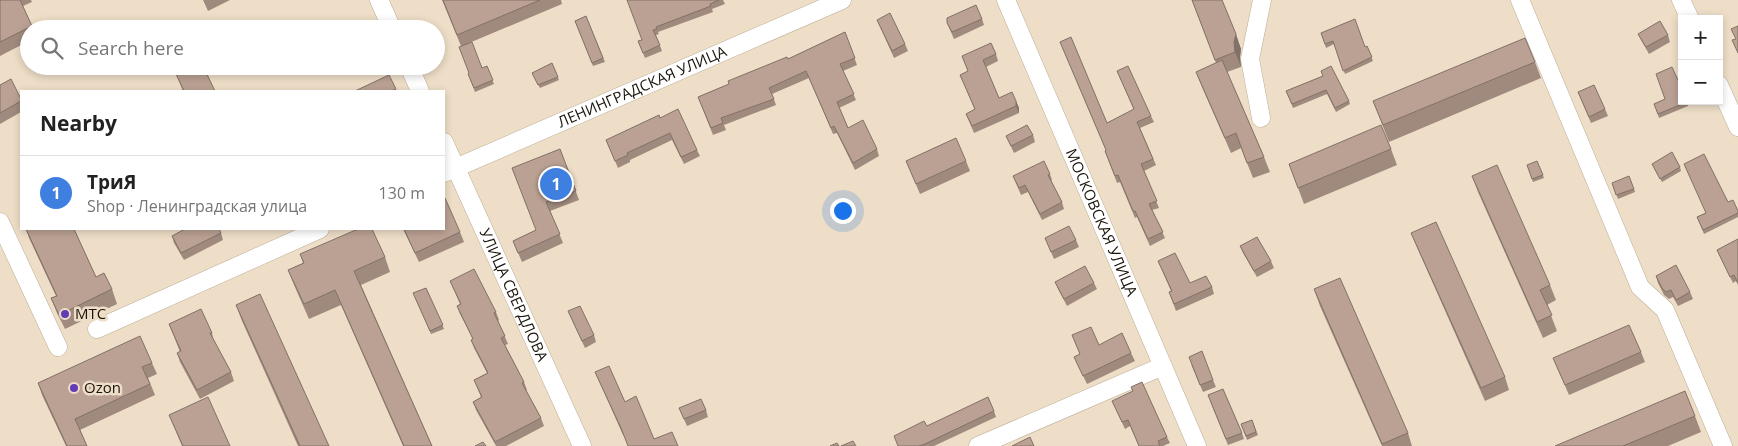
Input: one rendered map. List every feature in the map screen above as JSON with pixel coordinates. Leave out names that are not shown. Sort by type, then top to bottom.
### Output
[{"type":"street","points":[[378,0],[388,20]]},
{"type":"street","name":"ЛЕНИНГРАДСКАЯ УЛИЦА","points":[[450,170],[842,0]]},
{"type":"street","name":"МОСКОВСКАЯ УЛИЦА","points":[[1006,0],[1197,446]]},
{"type":"street","points":[[1260,118],[1250,59],[1262,0]]},
{"type":"street","points":[[1520,0],[1640,287],[1665,310],[1722,446]]},
{"type":"street","points":[[1681,0],[1688,15]]},
{"type":"street","points":[[413,75],[420,90]]},
{"type":"street","points":[[1723,94],[1738,127]]},
{"type":"street","name":"УЛИЦА СВЕРДЛОВА","points":[[445,147],[450,170],[582,446]]},
{"type":"street","points":[[0,222],[58,346]]},
{"type":"street","points":[[97,329],[318,230]]},
{"type":"street","points":[[978,446],[1163,366]]},
{"type":"building","points":[[0,0],[20,0],[29,20],[20,20],[20,32],[0,42]]},
{"type":"building","points":[[443,0],[540,0],[457,35]]},
{"type":"building","points":[[627,0],[719,0],[710,4],[711,6],[656,27],[657,29],[653,30],[660,45],[643,53],[638,41],[642,40]]},
{"type":"building","points":[[1192,0],[1222,0],[1236,34],[1234,42],[1235,52],[1215,60]]},
{"type":"building","points":[[976,5],[982,19],[952,32],[947,23],[947,18]]},
{"type":"building","points":[[890,13],[905,44],[892,51],[877,20]]},
{"type":"building","points":[[586,16],[603,58],[592,63],[575,21]]},
{"type":"building","points":[[1355,19],[1365,47],[1367,46],[1372,57],[1343,71],[1333,41],[1325,44],[1321,33]]},
{"type":"building","points":[[1660,21],[1668,35],[1646,47],[1638,34]]},
{"type":"building","points":[[1738,26],[1738,53],[1732,40],[1736,39],[1731,29]]},
{"type":"building","points":[[845,32],[855,58],[840,64],[854,94],[837,102],[848,128],[863,120],[877,149],[853,163],[834,126],[831,128],[806,71],[769,88],[774,99],[721,118],[723,123],[711,128],[698,97],[729,84],[728,81],[787,57],[788,59]]},
{"type":"building","points":[[1071,37],[1107,123],[1134,109],[1117,71],[1128,66],[1151,116],[1137,122],[1153,159],[1141,164],[1157,201],[1149,204],[1163,232],[1148,239],[1135,211],[1133,211],[1118,175],[1115,176],[1106,150],[1060,42]]},
{"type":"building","points":[[1525,38],[1535,62],[1383,125],[1373,101]]},
{"type":"building","points":[[472,42],[482,68],[487,66],[493,80],[474,88],[459,47]]},
{"type":"building","points":[[991,43],[996,54],[983,60],[999,98],[1012,92],[1016,106],[972,126],[966,114],[975,109],[960,75],[968,71],[962,56]]},
{"type":"building","points":[[1222,60],[1264,157],[1247,163],[1236,133],[1225,138],[1196,72]]},
{"type":"building","points":[[552,63],[558,77],[538,85],[532,73]]},
{"type":"building","points":[[1331,66],[1349,101],[1335,108],[1326,90],[1292,104],[1286,91],[1323,76],[1321,71]]},
{"type":"building","points":[[1672,67],[1678,80],[1678,105],[1680,105],[1658,114],[1654,104],[1665,99],[1656,74]]},
{"type":"building","points":[[176,75],[207,75],[215,90],[184,90]]},
{"type":"building","points":[[389,75],[396,89],[394,90],[357,90]]},
{"type":"building","points":[[11,79],[20,97],[20,102],[0,113],[0,85]]},
{"type":"building","points":[[1594,85],[1605,109],[1589,117],[1578,92]]},
{"type":"building","points":[[678,109],[697,150],[681,157],[670,133],[627,153],[628,155],[615,161],[606,140],[659,115],[660,118]]},
{"type":"building","points":[[1027,125],[1033,135],[1011,146],[1006,136]]},
{"type":"building","points":[[1381,125],[1391,149],[1298,188],[1289,164]]},
{"type":"building","points":[[956,138],[966,161],[916,184],[906,161]]},
{"type":"building","points":[[560,149],[576,191],[546,202],[560,234],[518,253],[513,241],[536,230],[512,168]]},
{"type":"building","points":[[1672,152],[1680,167],[1660,179],[1652,164]]},
{"type":"building","points":[[1704,154],[1728,202],[1733,200],[1738,213],[1703,230],[1697,217],[1706,213],[1684,164]]},
{"type":"building","points":[[1044,161],[1050,174],[1048,175],[1062,202],[1040,214],[1025,185],[1019,188],[1013,176]]},
{"type":"building","points":[[1537,161],[1543,175],[1532,179],[1527,165]]},
{"type":"building","points":[[1497,165],[1550,285],[1540,290],[1552,315],[1537,322],[1472,176]]},
{"type":"building","points":[[1629,176],[1634,189],[1616,195],[1612,183]]},
{"type":"building","points":[[445,198],[460,232],[415,253],[404,230],[445,230]]},
{"type":"building","points":[[1436,222],[1505,377],[1481,388],[1411,233]]},
{"type":"building","points":[[1069,226],[1076,240],[1051,252],[1045,238]]},
{"type":"building","points":[[26,230],[74,230],[96,277],[104,273],[112,289],[59,315],[51,298],[57,296]]},
{"type":"building","points":[[183,230],[220,230],[221,233],[181,253],[172,236]]},
{"type":"building","points":[[356,230],[372,230],[385,257],[354,271],[432,446],[404,446],[335,290],[304,304],[288,270],[304,263],[300,254]]},
{"type":"building","points":[[1257,237],[1271,261],[1254,271],[1240,246]]},
{"type":"building","points":[[1738,239],[1738,283],[1734,275],[1730,277],[1717,250]]},
{"type":"building","points":[[1175,253],[1190,283],[1206,276],[1212,287],[1174,304],[1169,292],[1172,291],[1158,261]]},
{"type":"building","points":[[1676,265],[1690,292],[1676,300],[1671,290],[1666,292],[1662,288],[1656,276]]},
{"type":"building","points":[[1085,266],[1094,283],[1064,299],[1055,282]]},
{"type":"building","points":[[474,269],[496,312],[494,313],[505,336],[501,338],[541,418],[495,442],[473,402],[482,397],[474,380],[488,373],[471,340],[473,339],[457,306],[461,304],[450,281]]},
{"type":"building","points":[[1340,278],[1408,433],[1382,444],[1314,289]]},
{"type":"building","points":[[426,288],[443,325],[430,331],[413,293]]},
{"type":"building","points":[[260,294],[329,446],[300,446],[236,305]]},
{"type":"building","points":[[580,306],[594,335],[582,341],[568,311]]},
{"type":"building","points":[[201,309],[212,333],[210,333],[231,372],[197,390],[177,353],[181,351],[169,324]]},
{"type":"building","points":[[1629,325],[1641,352],[1565,385],[1553,358]]},
{"type":"building","points":[[1091,327],[1099,345],[1122,333],[1131,353],[1083,376],[1074,357],[1080,354],[1072,335]]},
{"type":"building","points":[[140,336],[152,363],[142,367],[150,384],[75,419],[87,446],[67,446],[38,383]]},
{"type":"building","points":[[1202,351],[1213,380],[1200,385],[1189,357]]},
{"type":"building","points":[[609,366],[625,402],[636,396],[654,439],[672,432],[678,446],[628,446],[595,372]]},
{"type":"building","points":[[1142,382],[1167,437],[1158,441],[1160,446],[1139,446],[1128,420],[1122,422],[1112,401],[1133,391],[1131,387]]},
{"type":"building","points":[[1223,389],[1242,433],[1226,439],[1208,395]]},
{"type":"building","points":[[1685,391],[1695,416],[1623,446],[1555,446]]},
{"type":"building","points":[[208,397],[230,446],[183,446],[169,415]]},
{"type":"building","points":[[988,397],[994,411],[925,444],[919,446],[898,446],[894,436],[924,421],[927,426]]},
{"type":"building","points":[[701,399],[706,410],[684,419],[679,408]]},
{"type":"building","points":[[1252,420],[1256,432],[1246,436],[1241,424]]},
{"type":"building","points":[[1030,437],[1034,446],[1012,446]]},
{"type":"building","points":[[853,441],[856,446],[841,446]]},
{"type":"building","points":[[483,442],[486,446],[475,446]]},
{"type":"place","name":"ТриЯ","points":[[556,184]]},
{"type":"place","name":"МТС","points":[[65,314]]},
{"type":"place","name":"Ozon","points":[[74,388]]}]
